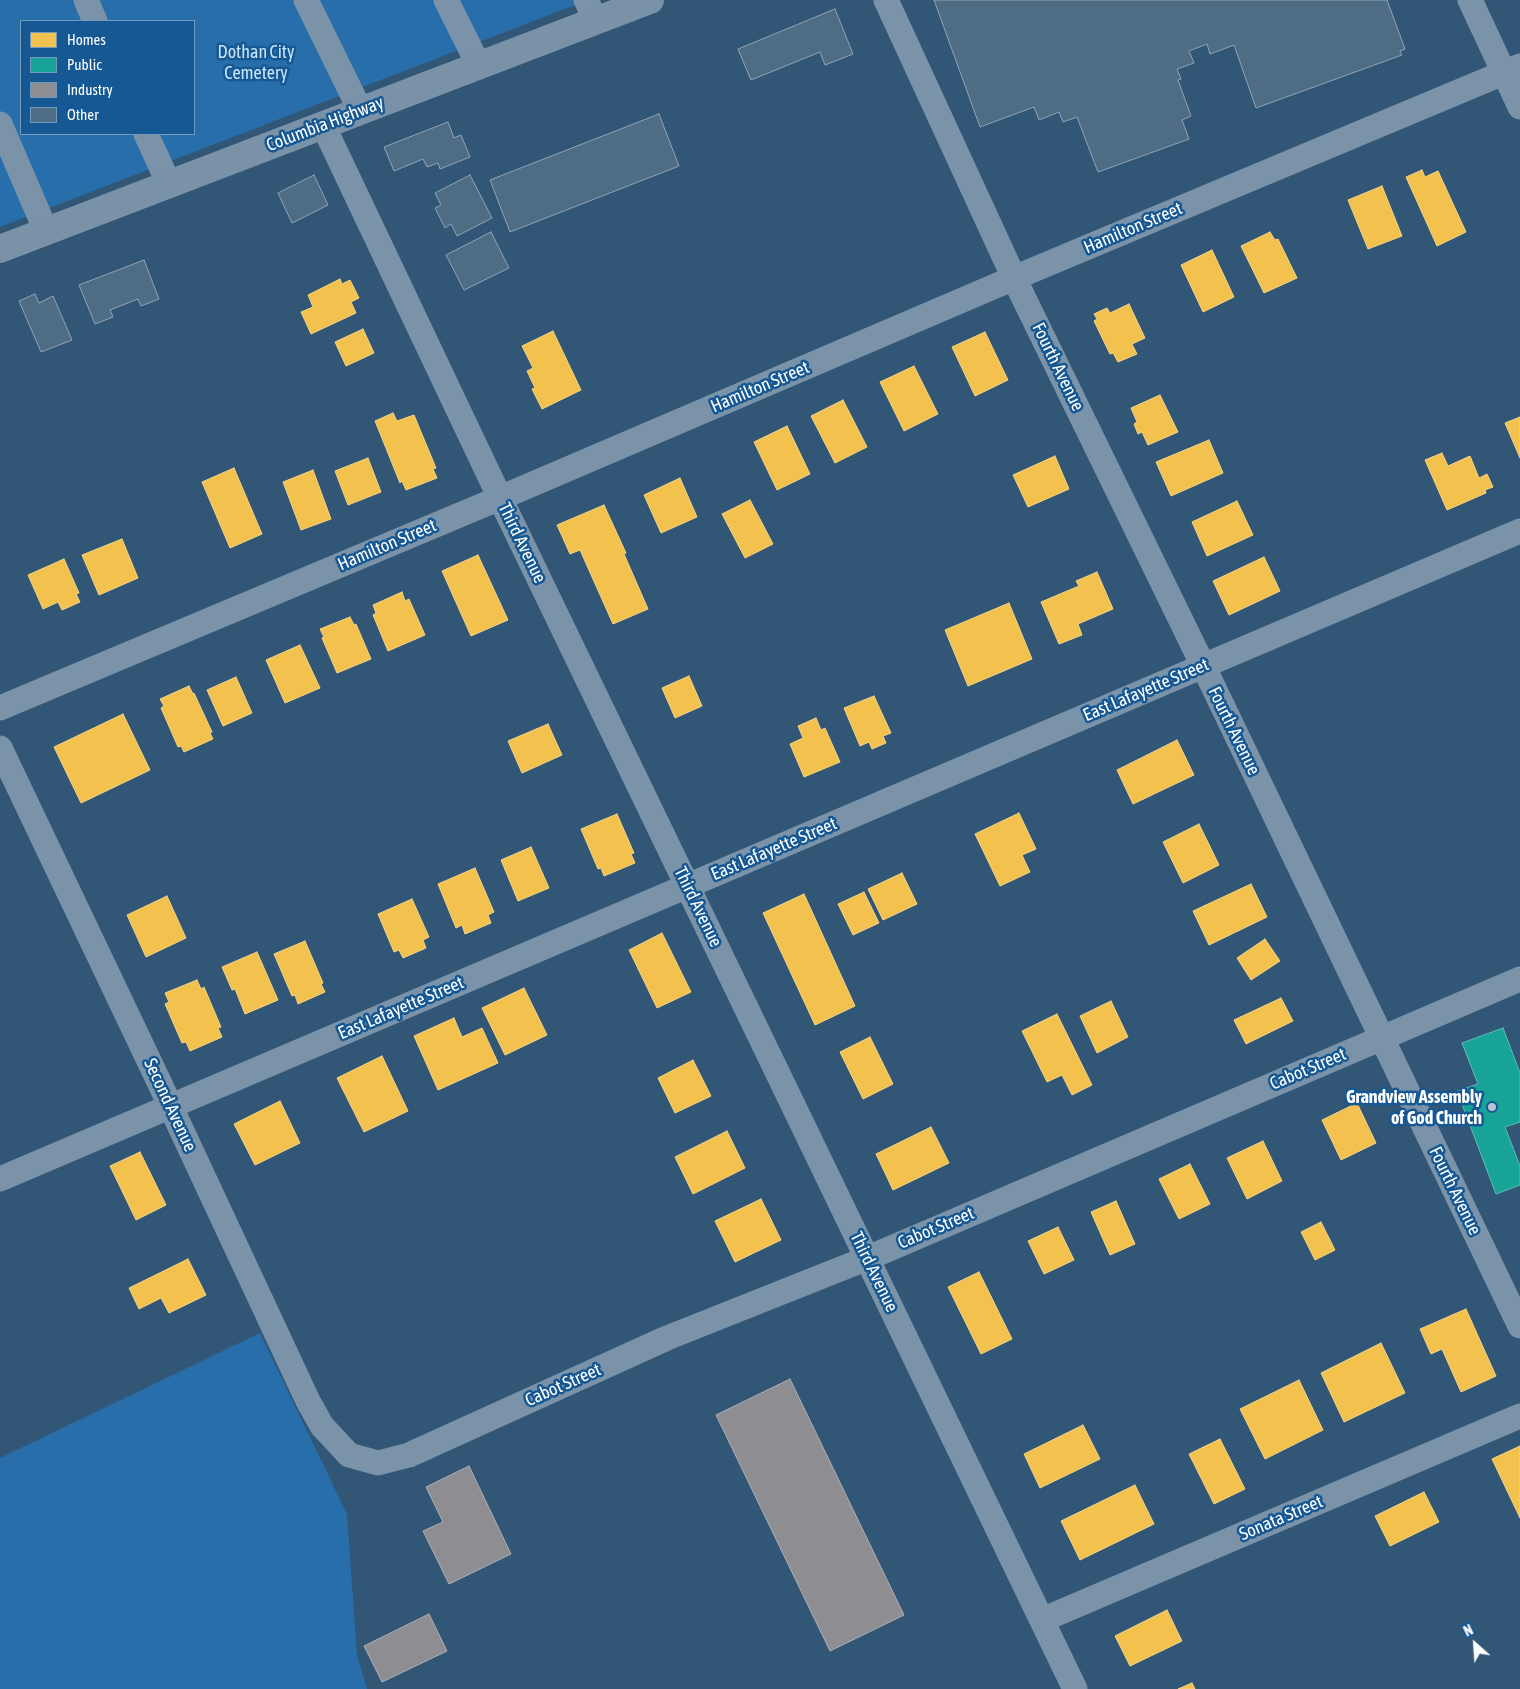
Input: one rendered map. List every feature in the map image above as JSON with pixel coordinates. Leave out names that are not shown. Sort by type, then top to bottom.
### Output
[{"type":"main road","name":"Columbia Highway","points":[[0,249],[479,66],[591,10],[650,0]]},
{"type":"street","points":[[86,0],[95,20]]},
{"type":"street","points":[[306,0],[360,110]]},
{"type":"street","points":[[446,0],[479,66]]},
{"type":"street","name":"Fourth Avenue","points":[[886,0],[1014,278],[1520,1326]]},
{"type":"street","points":[[1470,0],[1512,70],[1520,107]]},
{"type":"street","name":"Hamilton Street","points":[[0,708],[500,498],[1014,278],[1512,70]]},
{"type":"street","points":[[0,124],[46,231]]},
{"type":"street","name":"Third Avenue","points":[[323,125],[500,498],[1075,1689]]},
{"type":"street","points":[[146,135],[169,184]]},
{"type":"street","name":"East Lafayette Street","points":[[0,1179],[1520,532]]},
{"type":"street","name":"Second Avenue","points":[[0,748],[308,1401],[322,1426],[350,1456]]},
{"type":"street","name":"Cabot Street","points":[[350,1456],[378,1463],[409,1455],[667,1338],[868,1258],[1520,979]]},
{"type":"street","name":"Sonata Street","points":[[1042,1620],[1520,1416]]},
{"type":"green space","name":"Dothan City Cemetery","points":[[0,0],[588,0],[0,227]]},
{"type":"green space","points":[[260,1333],[347,1514],[357,1655],[367,1689],[0,1689],[0,1458]]},
{"type":"building: Homes","points":[[1422,170],[1425,177],[1438,171],[1466,232],[1437,246],[1406,177]]},
{"type":"building: Homes","points":[[1382,186],[1402,236],[1368,249],[1348,200]]},
{"type":"building: Homes","points":[[1270,232],[1275,240],[1278,239],[1297,278],[1264,293],[1241,246]]},
{"type":"building: Homes","points":[[1212,250],[1234,297],[1203,312],[1181,265]]},
{"type":"building: Homes","points":[[340,279],[342,284],[350,280],[359,298],[351,302],[356,313],[311,334],[301,312],[313,307],[308,295]]},
{"type":"building: Homes","points":[[1129,304],[1145,338],[1132,344],[1137,354],[1118,362],[1113,353],[1110,354],[1094,321],[1097,319],[1094,314],[1107,308],[1110,313]]},
{"type":"building: Homes","points":[[363,329],[374,353],[346,366],[335,342]]},
{"type":"building: Homes","points":[[553,331],[581,390],[542,409],[532,389],[535,388],[527,371],[533,368],[522,346]]},
{"type":"building: Homes","points":[[985,332],[1008,380],[975,396],[952,347]]},
{"type":"building: Homes","points":[[914,366],[938,414],[904,431],[880,382]]},
{"type":"building: Homes","points":[[1160,395],[1178,432],[1148,445],[1142,432],[1138,434],[1134,424],[1137,422],[1131,408]]},
{"type":"building: Homes","points":[[843,400],[867,447],[835,463],[811,416]]},
{"type":"building: Homes","points":[[393,413],[397,421],[414,415],[436,468],[433,469],[437,478],[406,490],[402,481],[400,483],[375,421]]},
{"type":"building: Homes","points":[[1520,417],[1520,458],[1505,423]]},
{"type":"building: Homes","points":[[787,426],[810,474],[777,490],[754,442]]},
{"type":"building: Homes","points":[[1209,440],[1223,473],[1171,496],[1156,462]]},
{"type":"building: Homes","points":[[1442,453],[1448,466],[1470,456],[1479,478],[1487,474],[1493,487],[1485,490],[1486,493],[1447,510],[1425,460]]},
{"type":"building: Homes","points":[[1055,456],[1069,489],[1028,507],[1013,475]]},
{"type":"building: Homes","points":[[368,458],[381,492],[348,505],[335,471]]},
{"type":"building: Homes","points":[[234,468],[262,534],[230,548],[202,482]]},
{"type":"building: Homes","points":[[313,470],[331,519],[301,530],[283,482]]},
{"type":"building: Homes","points":[[680,478],[697,517],[661,533],[644,495]]},
{"type":"building: Homes","points":[[750,500],[773,544],[745,558],[722,514]]},
{"type":"building: Homes","points":[[1237,501],[1253,535],[1207,556],[1192,522]]},
{"type":"building: Homes","points":[[604,505],[626,553],[624,554],[648,609],[613,624],[580,550],[570,554],[557,525]]},
{"type":"building: Homes","points":[[122,539],[138,578],[99,595],[82,555]]},
{"type":"building: Homes","points":[[478,555],[508,620],[471,636],[442,571]]},
{"type":"building: Homes","points":[[1264,557],[1280,591],[1229,615],[1213,581]]},
{"type":"building: Homes","points":[[64,559],[79,593],[76,594],[80,602],[62,610],[58,602],[43,609],[28,575]]},
{"type":"building: Homes","points":[[1097,572],[1113,609],[1078,624],[1082,635],[1059,644],[1041,602],[1079,586],[1076,581]]},
{"type":"building: Homes","points":[[402,592],[405,601],[409,599],[425,635],[388,651],[373,615],[376,613],[373,605]]},
{"type":"building: Homes","points":[[1009,603],[1032,659],[968,686],[945,630]]},
{"type":"building: Homes","points":[[350,617],[354,625],[356,624],[371,659],[337,673],[320,629]]},
{"type":"building: Homes","points":[[300,645],[320,688],[285,703],[266,660]]},
{"type":"building: Homes","points":[[689,676],[702,706],[675,718],[662,688]]},
{"type":"building: Homes","points":[[236,677],[252,713],[223,726],[207,690]]},
{"type":"building: Homes","points":[[189,686],[212,732],[210,733],[213,739],[184,752],[181,746],[178,747],[161,708],[164,706],[160,699]]},
{"type":"building: Homes","points":[[874,696],[891,733],[883,736],[886,743],[872,749],[869,742],[860,746],[844,708]]},
{"type":"building: Homes","points":[[123,714],[150,770],[81,803],[54,747]]},
{"type":"building: Homes","points":[[816,718],[821,730],[825,728],[840,762],[804,777],[790,744],[803,738],[798,726]]},
{"type":"building: Homes","points":[[548,724],[562,755],[522,773],[508,741]]},
{"type":"building: Homes","points":[[1177,740],[1194,775],[1133,804],[1117,770]]},
{"type":"building: Homes","points":[[1019,813],[1036,849],[1022,855],[1030,872],[1000,886],[975,834]]},
{"type":"building: Homes","points":[[617,814],[634,853],[631,854],[635,863],[604,876],[601,868],[598,869],[581,829]]},
{"type":"building: Homes","points":[[1199,824],[1219,865],[1183,883],[1163,842]]},
{"type":"building: Homes","points":[[531,847],[549,888],[518,901],[501,860]]},
{"type":"building: Homes","points":[[475,868],[494,912],[488,915],[491,923],[465,934],[462,925],[456,928],[438,884]]},
{"type":"building: Homes","points":[[902,873],[917,904],[883,920],[868,889]]},
{"type":"building: Homes","points":[[1251,884],[1267,917],[1209,945],[1193,911]]},
{"type":"building: Homes","points":[[864,892],[879,923],[853,935],[838,904]]},
{"type":"building: Homes","points":[[804,894],[855,1006],[815,1025],[763,913]]},
{"type":"building: Homes","points":[[167,896],[186,938],[146,957],[127,915]]},
{"type":"building: Homes","points":[[412,899],[429,937],[423,940],[426,948],[403,958],[399,950],[394,952],[378,914]]},
{"type":"building: Homes","points":[[662,933],[691,992],[657,1008],[629,950]]},
{"type":"building: Homes","points":[[1265,939],[1280,961],[1251,980],[1237,958]]},
{"type":"building: Homes","points":[[305,941],[325,992],[298,1004],[295,995],[292,996],[274,954]]},
{"type":"building: Homes","points":[[257,952],[278,1000],[245,1014],[235,989],[232,990],[222,967]]},
{"type":"building: Homes","points":[[197,980],[201,989],[204,987],[221,1027],[218,1028],[222,1037],[190,1051],[186,1042],[182,1043],[165,1004],[169,1002],[165,993]]},
{"type":"building: Homes","points":[[524,988],[547,1035],[505,1055],[482,1008]]},
{"type":"building: Homes","points":[[1281,998],[1293,1021],[1246,1044],[1234,1020]]},
{"type":"building: Homes","points":[[1111,1001],[1128,1037],[1097,1053],[1080,1016]]},
{"type":"building: Homes","points":[[1057,1014],[1092,1085],[1072,1095],[1062,1075],[1047,1082],[1022,1031]]},
{"type":"building: Homes","points":[[454,1018],[462,1037],[482,1028],[498,1063],[438,1090],[414,1036]]},
{"type":"building: Homes","points":[[870,1037],[893,1084],[863,1099],[840,1052]]},
{"type":"building: Homes","points":[[382,1056],[408,1111],[364,1132],[337,1078]]},
{"type":"building: Homes","points":[[693,1060],[711,1096],[675,1113],[658,1078]]},
{"type":"building: Homes","points":[[280,1101],[300,1143],[255,1165],[234,1124]]},
{"type":"building: Homes","points":[[1357,1103],[1376,1143],[1341,1160],[1322,1120]]},
{"type":"building: Homes","points":[[931,1127],[949,1163],[893,1190],[876,1154]]},
{"type":"building: Homes","points":[[727,1131],[745,1168],[693,1194],[675,1157]]},
{"type":"building: Homes","points":[[1263,1141],[1282,1181],[1247,1199],[1227,1158]]},
{"type":"building: Homes","points":[[140,1152],[166,1205],[136,1220],[110,1166]]},
{"type":"building: Homes","points":[[1190,1164],[1210,1204],[1179,1219],[1159,1179]]},
{"type":"building: Homes","points":[[761,1199],[781,1240],[735,1262],[715,1221]]},
{"type":"building: Homes","points":[[1116,1201],[1135,1244],[1110,1255],[1091,1212]]},
{"type":"building: Homes","points":[[1321,1222],[1335,1250],[1315,1260],[1301,1232]]},
{"type":"building: Homes","points":[[1058,1227],[1074,1260],[1044,1274],[1028,1241]]},
{"type":"building: Homes","points":[[188,1259],[206,1295],[169,1313],[161,1298],[139,1309],[129,1288]]},
{"type":"building: Homes","points":[[979,1272],[1012,1339],[981,1354],[948,1287]]},
{"type":"building: Homes","points":[[1466,1309],[1496,1376],[1461,1392],[1442,1349],[1431,1354],[1420,1329]]},
{"type":"building: Homes","points":[[1381,1343],[1405,1393],[1344,1422],[1321,1373]]},
{"type":"building: Homes","points":[[1299,1380],[1323,1430],[1265,1459],[1240,1409]]},
{"type":"building: Homes","points":[[1083,1425],[1100,1459],[1040,1488],[1024,1454]]},
{"type":"building: Homes","points":[[1220,1439],[1245,1489],[1214,1504],[1189,1454]]},
{"type":"building: Homes","points":[[1520,1446],[1520,1518],[1492,1459]]},
{"type":"building: Homes","points":[[1135,1485],[1154,1524],[1080,1560],[1061,1521]]},
{"type":"building: Homes","points":[[1424,1492],[1439,1522],[1390,1546],[1375,1516]]},
{"type":"building: Homes","points":[[1167,1610],[1182,1641],[1130,1666],[1115,1636]]},
{"type":"building: Homes","points":[[1192,1683],[1195,1689],[1178,1689]]},
{"type":"building: Public","name":"Grandview Assembly of God Church","points":[[1503,1028],[1520,1073],[1520,1122],[1505,1127],[1520,1166],[1520,1185],[1496,1194],[1457,1091],[1478,1084],[1462,1043]]},
{"type":"building: Industry","points":[[790,1379],[904,1615],[830,1651],[716,1415]]},
{"type":"building: Industry","points":[[469,1466],[511,1554],[449,1584],[423,1531],[443,1522],[426,1487]]},
{"type":"building: Industry","points":[[429,1614],[447,1651],[382,1682],[364,1646]]},
{"type":"building: Other","points":[[934,0],[1387,0],[1405,49],[1400,51],[1402,55],[1256,108],[1234,45],[1210,54],[1207,44],[1189,51],[1194,63],[1177,69],[1181,79],[1178,80],[1191,116],[1182,120],[1189,139],[1098,172],[1077,117],[1063,122],[1059,112],[1039,120],[1034,107],[980,127]]},
{"type":"building: Other","points":[[835,9],[853,54],[825,65],[820,52],[751,80],[738,49]]},
{"type":"building: Other","points":[[659,114],[679,166],[510,232],[490,180]]},
{"type":"building: Other","points":[[448,122],[454,138],[461,135],[470,157],[440,169],[438,163],[427,167],[423,159],[394,171],[384,147]]},
{"type":"building: Other","points":[[314,175],[328,205],[292,223],[278,193]]},
{"type":"building: Other","points":[[470,175],[492,218],[457,236],[451,224],[445,228],[435,208],[441,205],[435,193]]},
{"type":"building: Other","points":[[491,232],[509,268],[464,290],[446,255]]},
{"type":"building: Other","points":[[144,260],[159,299],[141,306],[138,299],[110,310],[113,317],[95,324],[79,285]]},
{"type":"building: Other","points":[[35,294],[39,303],[53,296],[72,340],[41,352],[19,301]]},
{"type":"place","name":"Grandview Assembly of God Church","points":[[1492,1107]]}]
